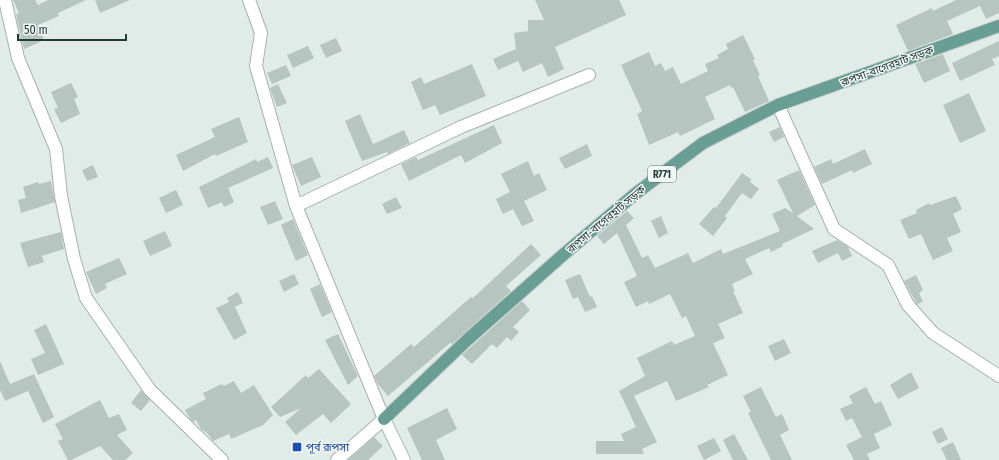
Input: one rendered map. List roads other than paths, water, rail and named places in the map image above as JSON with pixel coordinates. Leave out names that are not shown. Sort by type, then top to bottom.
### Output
[{"type":"main road","name":"রূপসা-বাগেরহাট সড়ক","points":[[384,419],[467,340],[635,194],[703,143],[778,105],[999,26]]},
{"type":"street","points":[[5,0],[18,58],[56,149],[63,203],[74,259],[86,298],[150,390],[222,460]]},
{"type":"street","points":[[249,0],[261,33],[256,66],[296,206],[384,419],[404,460]]},
{"type":"street","points":[[296,206],[462,127],[589,75]]},
{"type":"street","points":[[778,105],[834,229],[888,265],[908,305],[933,333],[999,376]]},
{"type":"street","points":[[337,460],[384,419]]},
{"type":"place","name":"পূর্ব রূপসা","points":[[297,447]]}]
